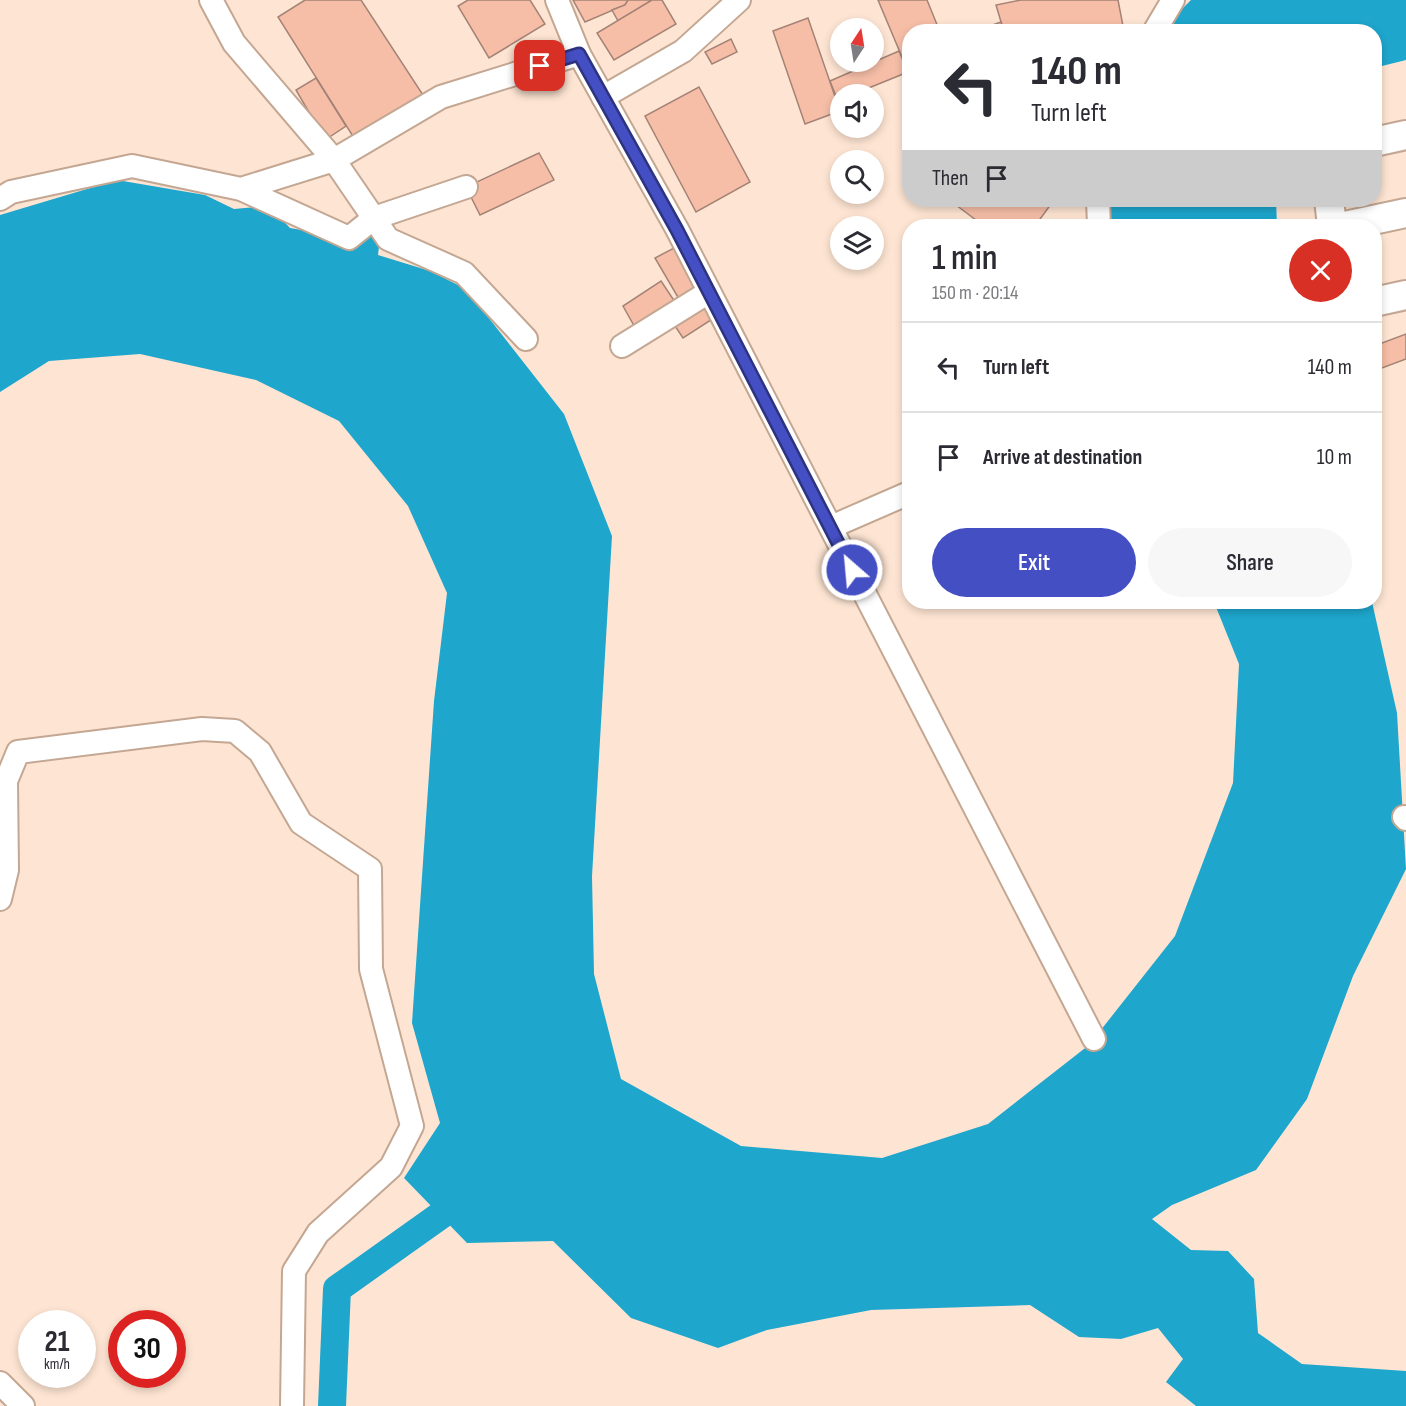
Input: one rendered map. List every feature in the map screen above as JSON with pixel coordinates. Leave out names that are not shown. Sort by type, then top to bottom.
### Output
[{"type":"street","points":[[211,0],[234,44],[333,160],[388,239],[464,273],[526,339]]},
{"type":"street","points":[[557,0],[579,54],[709,292],[1094,1039]]},
{"type":"street","points":[[603,97],[682,51],[739,0]]},
{"type":"street","points":[[1159,24],[1173,0]]},
{"type":"street","points":[[241,189],[333,160],[441,97],[579,54]]},
{"type":"street","points":[[1382,140],[1406,135]]},
{"type":"street","points":[[0,199],[11,192],[132,166],[241,189],[349,238],[374,218],[466,188]]},
{"type":"street","points":[[1378,219],[1406,213]]},
{"type":"street","points":[[622,346],[709,292]]},
{"type":"street","points":[[1382,300],[1406,295]]},
{"type":"street","points":[[831,527],[902,496]]},
{"type":"street","points":[[0,899],[7,870],[6,781],[18,752],[202,729],[235,731],[260,752],[301,823],[370,869],[371,969],[412,1126],[391,1167],[318,1233],[294,1271],[292,1406]]},
{"type":"street","points":[[0,1383],[22,1406]]},
{"type":"water","points":[[1191,0],[1406,0],[1406,60],[1382,66],[1382,24],[1167,24]]},
{"type":"water","points":[[117,180],[205,195],[234,209],[269,206],[290,228],[349,238],[371,227],[380,238],[378,255],[430,271],[466,289],[564,414],[612,536],[592,876],[594,974],[621,1079],[741,1146],[882,1158],[988,1124],[1089,1045],[1175,936],[1233,783],[1239,664],[1217,609],[1374,609],[1397,713],[1406,869],[1353,976],[1307,1099],[1256,1170],[1172,1205],[1152,1219],[1191,1250],[1228,1251],[1254,1279],[1258,1333],[1302,1364],[1406,1371],[1406,1406],[1196,1406],[1166,1382],[1183,1359],[1158,1328],[1121,1339],[1079,1337],[1030,1305],[871,1310],[767,1330],[718,1348],[631,1318],[553,1241],[467,1243],[404,1178],[440,1123],[412,1023],[434,701],[447,593],[408,506],[339,421],[256,380],[140,354],[49,361],[0,392],[0,215]]},
{"type":"water","points":[[1107,207],[1276,207],[1277,219],[1107,219]]},
{"type":"building","points":[[305,0],[361,0],[423,95],[354,138],[278,17]]},
{"type":"building","points":[[468,0],[530,0],[545,24],[489,58],[458,6]]},
{"type":"building","points":[[573,0],[628,0],[625,5],[585,22]]},
{"type":"building","points":[[628,0],[652,0],[618,21],[612,10],[625,5]]},
{"type":"building","points":[[652,0],[662,0],[676,24],[614,60],[597,33]]},
{"type":"building","points":[[878,0],[927,0],[937,24],[902,24],[902,57]]},
{"type":"building","points":[[1021,0],[1118,0],[1123,24],[1002,24],[996,5]]},
{"type":"building","points":[[808,18],[831,84],[830,115],[805,124],[773,31]]},
{"type":"building","points":[[731,39],[737,52],[712,64],[705,52]]},
{"type":"building","points":[[899,51],[902,58],[902,74],[879,84],[831,84],[830,81],[851,72],[884,72],[884,58]]},
{"type":"building","points":[[316,78],[346,126],[325,140],[296,90]]},
{"type":"building","points":[[699,87],[750,182],[696,212],[645,116]]},
{"type":"building","points":[[539,153],[554,180],[480,215],[466,187]]},
{"type":"building","points":[[959,207],[1049,207],[1040,219],[975,219]]},
{"type":"building","points":[[676,247],[698,291],[679,299],[655,258]]},
{"type":"building","points":[[661,281],[677,305],[637,331],[623,306]]},
{"type":"building","points":[[707,306],[714,318],[683,338],[675,326]]},
{"type":"building","points":[[1406,334],[1406,359],[1382,368],[1382,343]]},
{"type":"waterway","points":[[332,1406],[337,1289],[472,1193]]},
{"type":"route","points":[[540,66],[579,54],[677,230],[852,570]]}]
